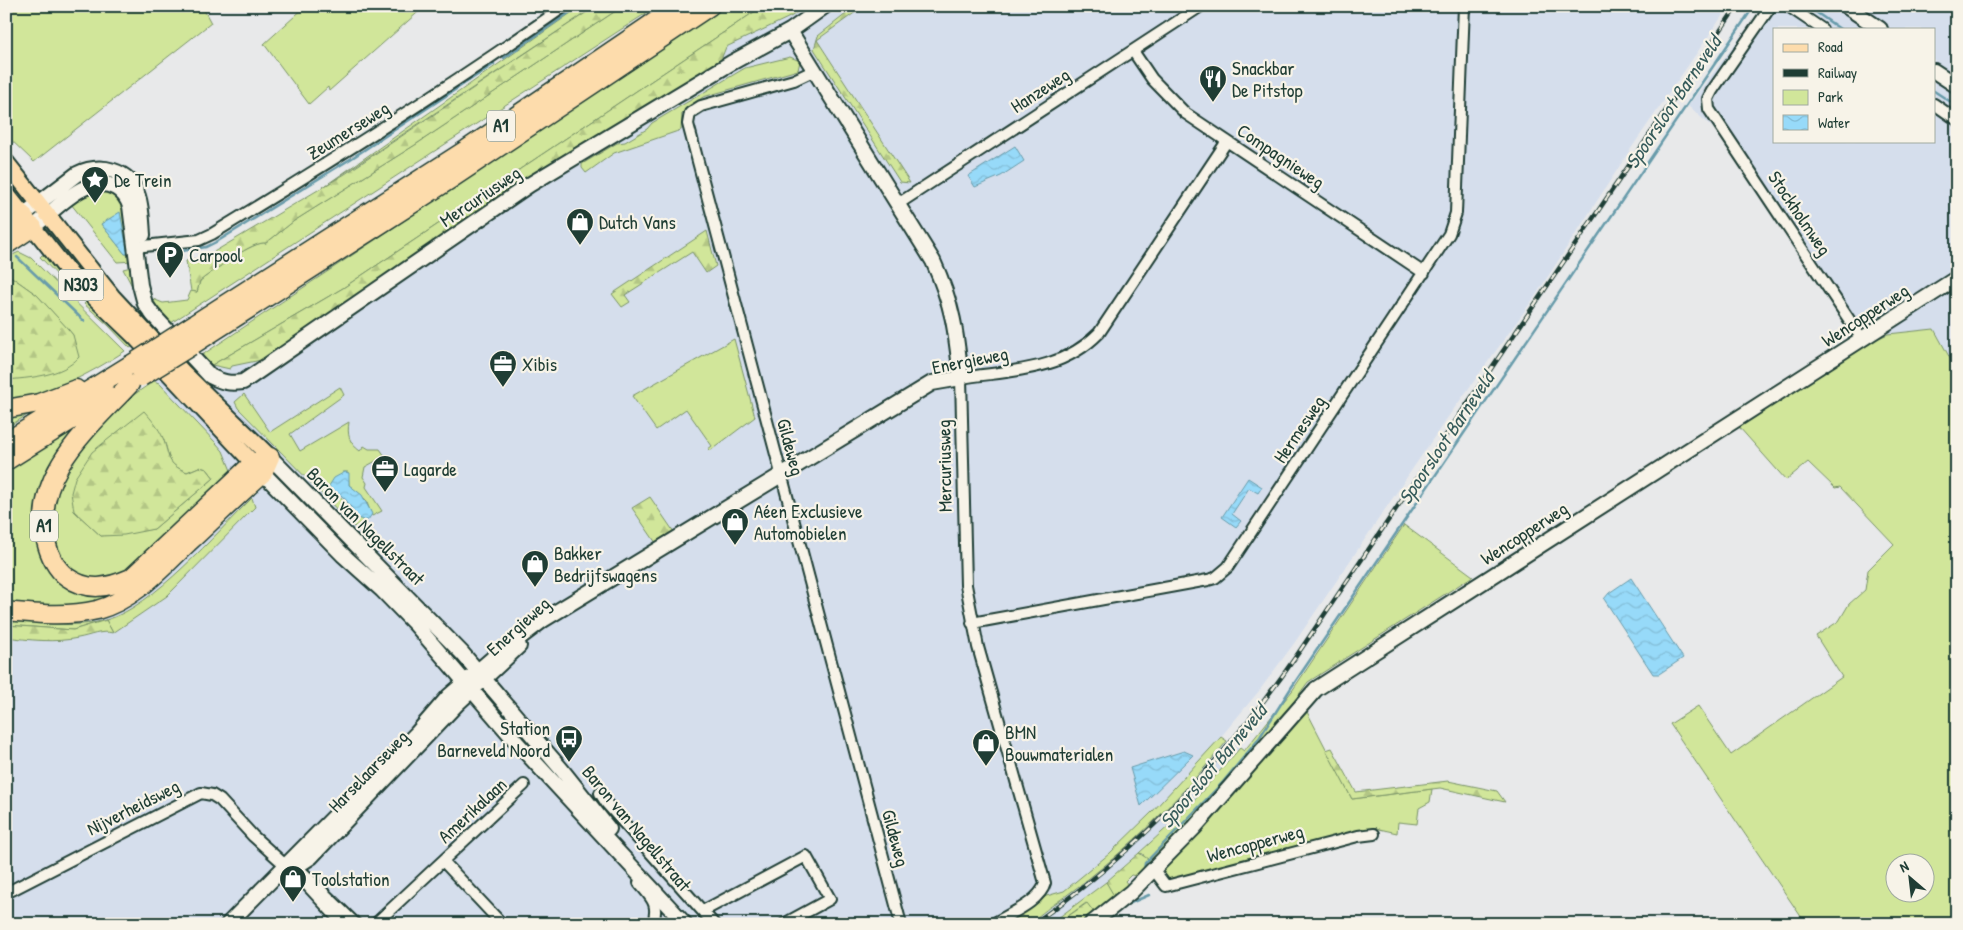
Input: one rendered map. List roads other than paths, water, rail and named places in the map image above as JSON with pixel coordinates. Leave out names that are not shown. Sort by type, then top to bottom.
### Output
[{"type":"highway","name":"A1","points":[[186,339],[678,6]]},
{"type":"highway","name":"A1","points":[[6,461],[129,375],[451,179],[710,6]]},
{"type":"highway","points":[[6,227],[28,221]]},
{"type":"highway","points":[[6,245],[28,221]]},
{"type":"highway","name":"A1","points":[[129,375],[75,441],[56,470],[48,490],[43,515],[48,549],[62,574],[74,582],[100,588],[115,586],[131,578],[262,464]]},
{"type":"highway","name":"A1","points":[[6,409],[40,403],[129,375]]},
{"type":"highway","name":"A1","points":[[6,442],[129,375]]},
{"type":"highway","points":[[6,612],[58,615],[78,614],[99,609],[123,599],[150,580],[262,464]]},
{"type":"main road","name":"Baron van Nagellstraat","points":[[6,162],[112,296],[262,464]]},
{"type":"main road","name":"Baron van Nagellstraat","points":[[6,193],[71,275],[262,464]]},
{"type":"street","name":"Zeumerseweg","points":[[140,247],[199,240],[212,234],[354,148],[496,55],[565,6]]},
{"type":"street","points":[[792,34],[826,6]]},
{"type":"street","points":[[792,34],[837,6]]},
{"type":"street","name":"Hanzeweg","points":[[898,204],[1201,6]]},
{"type":"street","name":"Hermesweg","points":[[972,623],[1208,580],[1222,573],[1228,567],[1449,234],[1456,213],[1464,6]]},
{"type":"street","name":"Stockholmweg","points":[[1771,6],[1712,91],[1708,99],[1709,110],[1862,339]]},
{"type":"street","points":[[1788,6],[1821,28]]},
{"type":"street","points":[[1838,6],[1870,28]]},
{"type":"street","points":[[1846,6],[1879,28]]},
{"type":"street","name":"Mercuriusweg","points":[[28,221],[49,215],[88,185],[99,183],[112,186],[122,193],[129,203],[149,294],[157,319],[199,363],[213,370],[231,374],[255,371],[270,363],[536,180],[720,72],[759,58],[792,34],[933,261],[946,290],[956,324],[960,378],[966,585],[972,623],[1044,874],[1043,888],[1032,900],[993,924]]},
{"type":"street","name":"Compagnieweg","points":[[1133,51],[1152,79],[1171,100],[1227,141],[1424,272]]},
{"type":"street","points":[[1936,66],[1957,80]]},
{"type":"street","name":"Gildeweg","points":[[815,70],[794,80],[700,106],[690,113],[688,124],[780,476],[901,924]]},
{"type":"street","points":[[1936,72],[1957,86]]},
{"type":"street","points":[[1936,105],[1957,120]]},
{"type":"street","name":"Energieweg","points":[[480,676],[576,600],[932,384],[1049,364],[1064,359],[1088,344],[1099,333],[1227,141]]},
{"type":"street","name":"Mercuriusweg","points":[[28,221],[39,202],[86,170],[103,168],[114,171],[128,179],[137,191],[140,247]]},
{"type":"street","name":"Wencopperweg","points":[[1091,924],[1154,870],[1216,804],[1316,689],[1957,278]]},
{"type":"street","name":"Baron van Nagellstraat","points":[[262,464],[421,609],[562,770],[594,813],[692,924]]},
{"type":"street","name":"Baron van Nagellstraat","points":[[262,464],[343,555],[392,600],[518,744],[685,924]]},
{"type":"street","name":"Harselaarseweg","points":[[292,866],[480,676]]},
{"type":"street","name":"Harselaarseweg","points":[[228,924],[272,880],[292,866],[310,857],[469,686]]},
{"type":"street","name":"Amerikalaan","points":[[375,924],[524,785]]},
{"type":"street","name":"Nijverheidsweg","points":[[6,893],[201,793],[212,795],[220,800],[253,836],[292,866]]},
{"type":"street","points":[[600,793],[606,804],[714,924]]},
{"type":"street","name":"Wencopperweg","points":[[1154,870],[1166,886],[1358,836],[1374,834]]},
{"type":"street","points":[[703,911],[806,856],[830,899],[784,924]]},
{"type":"street","points":[[310,857],[315,882]]},
{"type":"street","name":"Amerikalaan","points":[[443,861],[502,924]]},
{"type":"street","name":"Baron van Nagellstraat","points":[[626,861],[657,910],[653,924]]},
{"type":"street","points":[[292,866],[315,882],[356,924]]},
{"type":"street","points":[[292,866],[343,924]]},
{"type":"water","points":[[1015,146],[1024,161],[1001,176],[975,187],[968,176]]},
{"type":"water","points":[[120,212],[128,254],[125,254],[101,224]]},
{"type":"water","points":[[345,472],[349,473],[349,485],[362,495],[372,514],[368,520],[358,518],[346,499],[329,486],[334,478]]},
{"type":"water","points":[[1248,478],[1262,487],[1258,493],[1249,488],[1232,514],[1241,521],[1236,527],[1222,517]]},
{"type":"water","points":[[1631,578],[1683,658],[1659,674],[1653,674],[1604,599],[1609,593]]},
{"type":"water","points":[[1184,751],[1193,755],[1141,806],[1130,768]]},
{"type":"waterway","points":[[504,58],[579,6]]},
{"type":"waterway","name":"Spoorsloot Barneveld","points":[[1144,871],[1145,863],[1223,782],[1258,740],[1291,688],[1754,6]]},
{"type":"waterway","points":[[1810,8],[1839,28]]},
{"type":"waterway","points":[[182,251],[206,247],[218,241],[352,158],[494,64]]},
{"type":"waterway","points":[[1936,92],[1957,106]]},
{"type":"waterway","points":[[159,254],[171,252]]},
{"type":"waterway","points":[[17,257],[84,321]]},
{"type":"waterway","name":"Spoorsloot Barneveld","points":[[1126,905],[1149,895]]},
{"type":"railway","points":[[1033,924],[1072,895],[1145,834],[1211,766],[1242,729],[1299,652],[1737,6]]},
{"type":"place","name":"Snackbar De Pitstop","points":[[1213,103]]},
{"type":"place","name":"De Trein","points":[[95,204]]},
{"type":"place","name":"Dutch Vans","points":[[580,246]]},
{"type":"place","name":"Carpool","points":[[170,279]]},
{"type":"place","name":"Xibis","points":[[503,388]]},
{"type":"place","name":"Lagarde","points":[[385,493]]},
{"type":"place","name":"Aéen Exclusieve Automobielen","points":[[735,546]]},
{"type":"place","name":"Bakker Bedrijfswagens","points":[[535,588]]},
{"type":"place","name":"Station Barneveld Noord","points":[[569,763]]},
{"type":"place","name":"BMN Bouwmaterialen","points":[[986,767]]},
{"type":"place","name":"Toolstation","points":[[293,903]]}]
